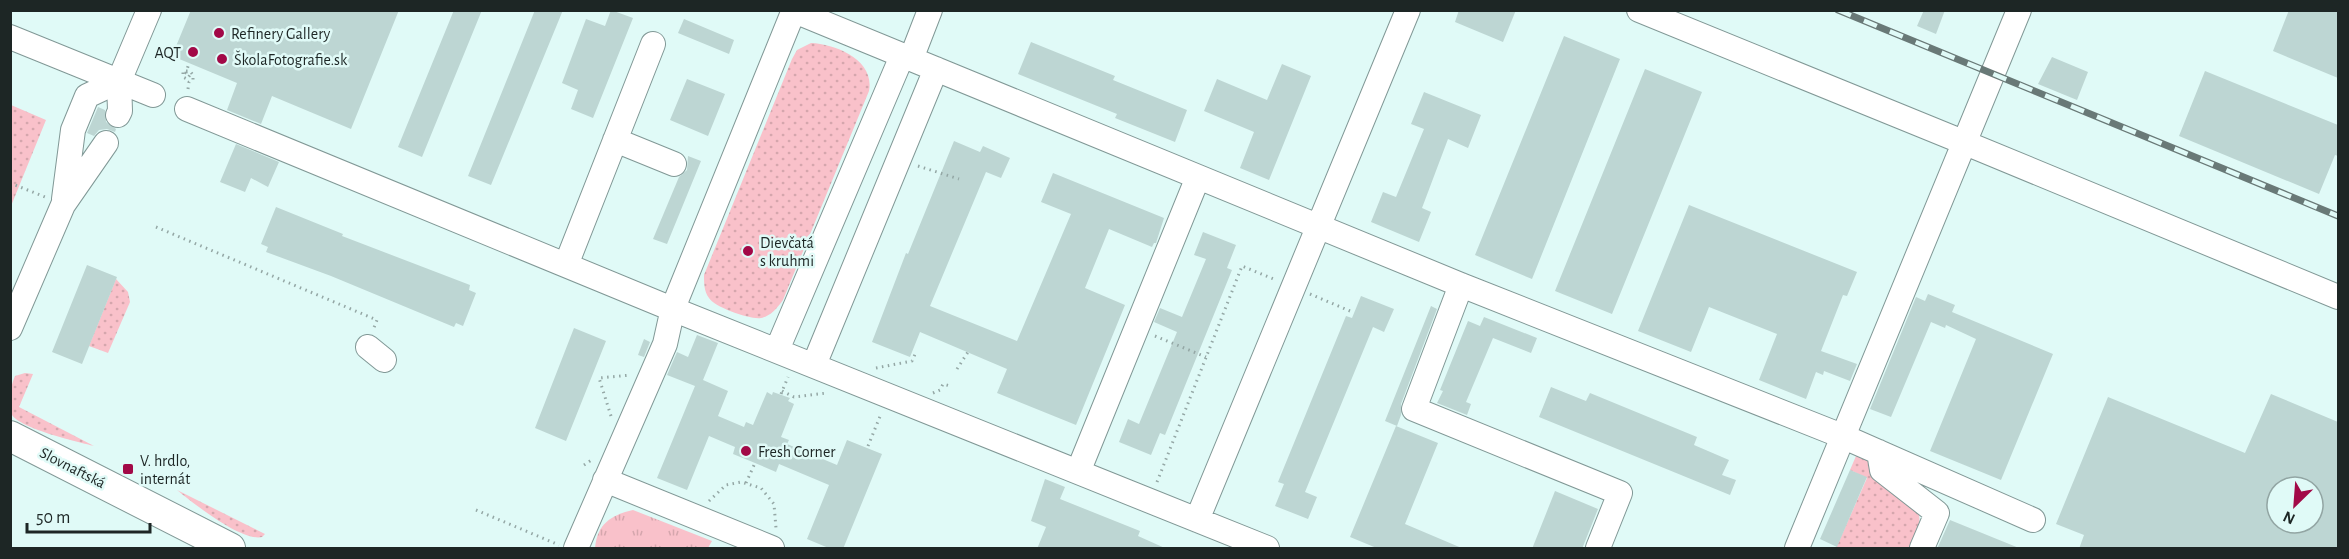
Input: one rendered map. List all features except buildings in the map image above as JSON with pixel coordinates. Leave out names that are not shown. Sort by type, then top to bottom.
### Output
[{"type":"main road","name":"Slovnaftská","points":[[10,436],[230,549]]},
{"type":"lane","points":[[118,115],[120,111],[119,81],[149,10]]},
{"type":"lane","points":[[777,350],[906,57],[930,10]]},
{"type":"lane","points":[[1197,520],[1408,10]]},
{"type":"lane","points":[[1639,10],[2338,297]]},
{"type":"lane","points":[[1797,549],[2019,10]]},
{"type":"lane","points":[[569,548],[608,471],[665,344],[673,308],[794,11],[1461,285],[1842,436],[2033,520]]},
{"type":"lane","points":[[10,37],[153,95]]},
{"type":"lane","points":[[566,265],[653,44]]},
{"type":"lane","points":[[814,365],[936,69]]},
{"type":"lane","points":[[63,205],[73,129],[87,96],[119,81]]},
{"type":"lane","points":[[188,109],[1267,549]]},
{"type":"lane","points":[[615,140],[674,164]]},
{"type":"lane","points":[[10,328],[63,205],[106,143]]},
{"type":"lane","points":[[1078,472],[1198,177]]},
{"type":"lane","points":[[1461,285],[1414,409],[1620,493],[1598,549]]},
{"type":"lane","points":[[608,471],[637,375],[654,330],[673,308]]},
{"type":"lane","points":[[1880,452],[1882,470],[1937,513],[1922,549]]},
{"type":"lane","points":[[608,471],[775,540]]},
{"type":"path","points":[[189,63],[186,73],[190,75],[187,79],[183,76],[183,71],[190,71],[194,75],[193,80],[189,82]]},
{"type":"path","points":[[10,183],[63,205]]},
{"type":"path","points":[[156,228],[377,320],[374,348]]},
{"type":"path","points":[[1149,501],[1242,266],[1350,311]]},
{"type":"path","points":[[1136,328],[1206,357]]},
{"type":"path","points":[[868,370],[912,361],[916,352]]},
{"type":"path","points":[[957,369],[968,352]]},
{"type":"path","points":[[607,425],[611,415],[599,378],[637,375]]},
{"type":"path","points":[[928,395],[940,390],[943,384],[950,386]]},
{"type":"path","points":[[868,446],[884,406]]},
{"type":"path","points":[[746,483],[755,463]]},
{"type":"path","points":[[708,503],[726,485],[741,482],[761,488],[774,504],[775,540]]},
{"type":"path","points":[[476,510],[569,548]]},
{"type":"green space","points":[[811,43],[842,50],[860,62],[869,80],[869,91],[783,300],[768,315],[761,318],[749,317],[712,302],[706,293],[704,275],[792,59],[797,50]]},
{"type":"green space","points":[[11,105],[46,120],[11,206]]},
{"type":"green space","points":[[116,279],[128,292],[130,302],[108,353],[89,346]]},
{"type":"green space","points":[[25,373],[33,374],[19,407],[94,446],[49,434],[15,419],[10,409],[11,389],[15,376]]},
{"type":"green space","points":[[1864,455],[1917,506],[1919,527],[1912,548],[1836,548],[1867,478],[1850,470],[1856,456]]},
{"type":"green space","points":[[177,490],[265,534],[262,537],[253,537],[231,528]]},
{"type":"green space","points":[[633,510],[712,541],[708,548],[595,548],[596,540],[606,522]]},
{"type":"railway","points":[[1838,10],[2338,216]]},
{"type":"place","name":"Refinery Gallery","points":[[219,33]]},
{"type":"place","name":"AQT","points":[[193,52]]},
{"type":"place","name":"ŠkolaFotografie.sk","points":[[222,59]]},
{"type":"place","name":"Dievčatá s kruhmi","points":[[748,251]]},
{"type":"place","name":"Fresh Corner","points":[[746,451]]},
{"type":"place","name":"V. hrdlo, internát","points":[[128,469]]}]
